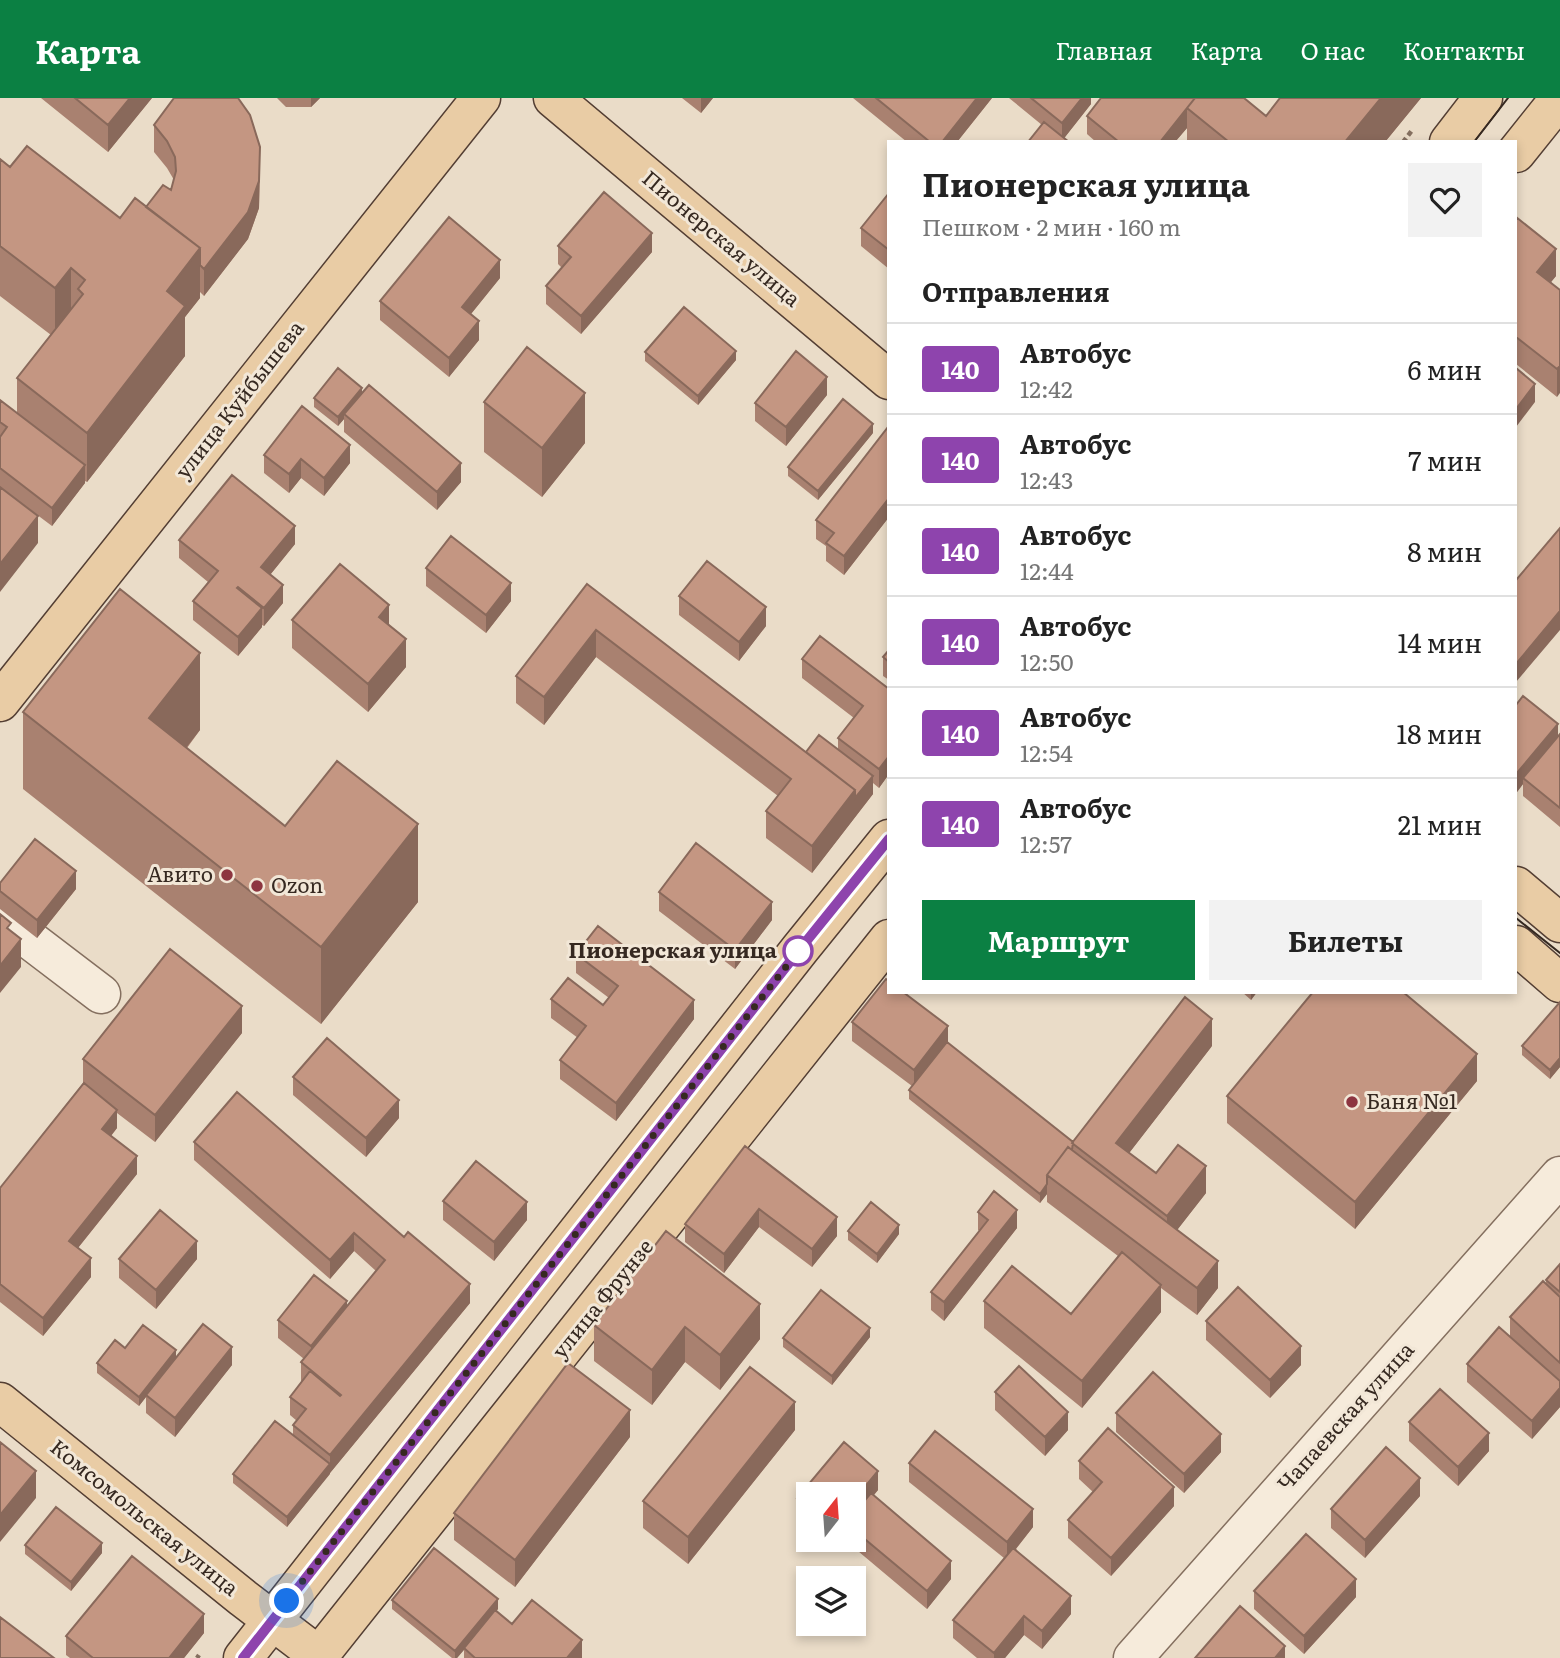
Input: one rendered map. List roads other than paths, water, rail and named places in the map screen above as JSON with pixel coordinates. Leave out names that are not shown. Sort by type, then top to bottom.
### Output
[{"type":"main road","name":"улица Куйбышева","points":[[0,702],[481,98]]},
{"type":"main road","name":"Пионерская улица","points":[[553,98],[887,378]]},
{"type":"main road","points":[[1451,140],[1483,98]]},
{"type":"main road","points":[[1517,152],[1560,98]]},
{"type":"main road","points":[[243,1658],[887,841]]},
{"type":"main road","points":[[1517,887],[1560,923]]},
{"type":"main road","name":"улица Фрунзе","points":[[319,1657],[887,942]]},
{"type":"main road","points":[[1517,946],[1560,983]]},
{"type":"main road","name":"Комсомольская улица","points":[[0,1402],[319,1657]]},
{"type":"street","points":[[0,917],[101,994]]},
{"type":"street","name":"Чапаевская улица","points":[[1133,1658],[1560,1176]]},
{"type":"tram line","points":[[1476,140],[1508,98]]},
{"type":"tram line","points":[[1517,919],[1560,953]]},
{"type":"place","name":"Авито","points":[[227,875]]},
{"type":"place","name":"Ozon","points":[[257,886]]},
{"type":"place","name":"Пионерская улица","points":[[798,951]]},
{"type":"place","name":"Баня №1","points":[[1352,1102]]}]
